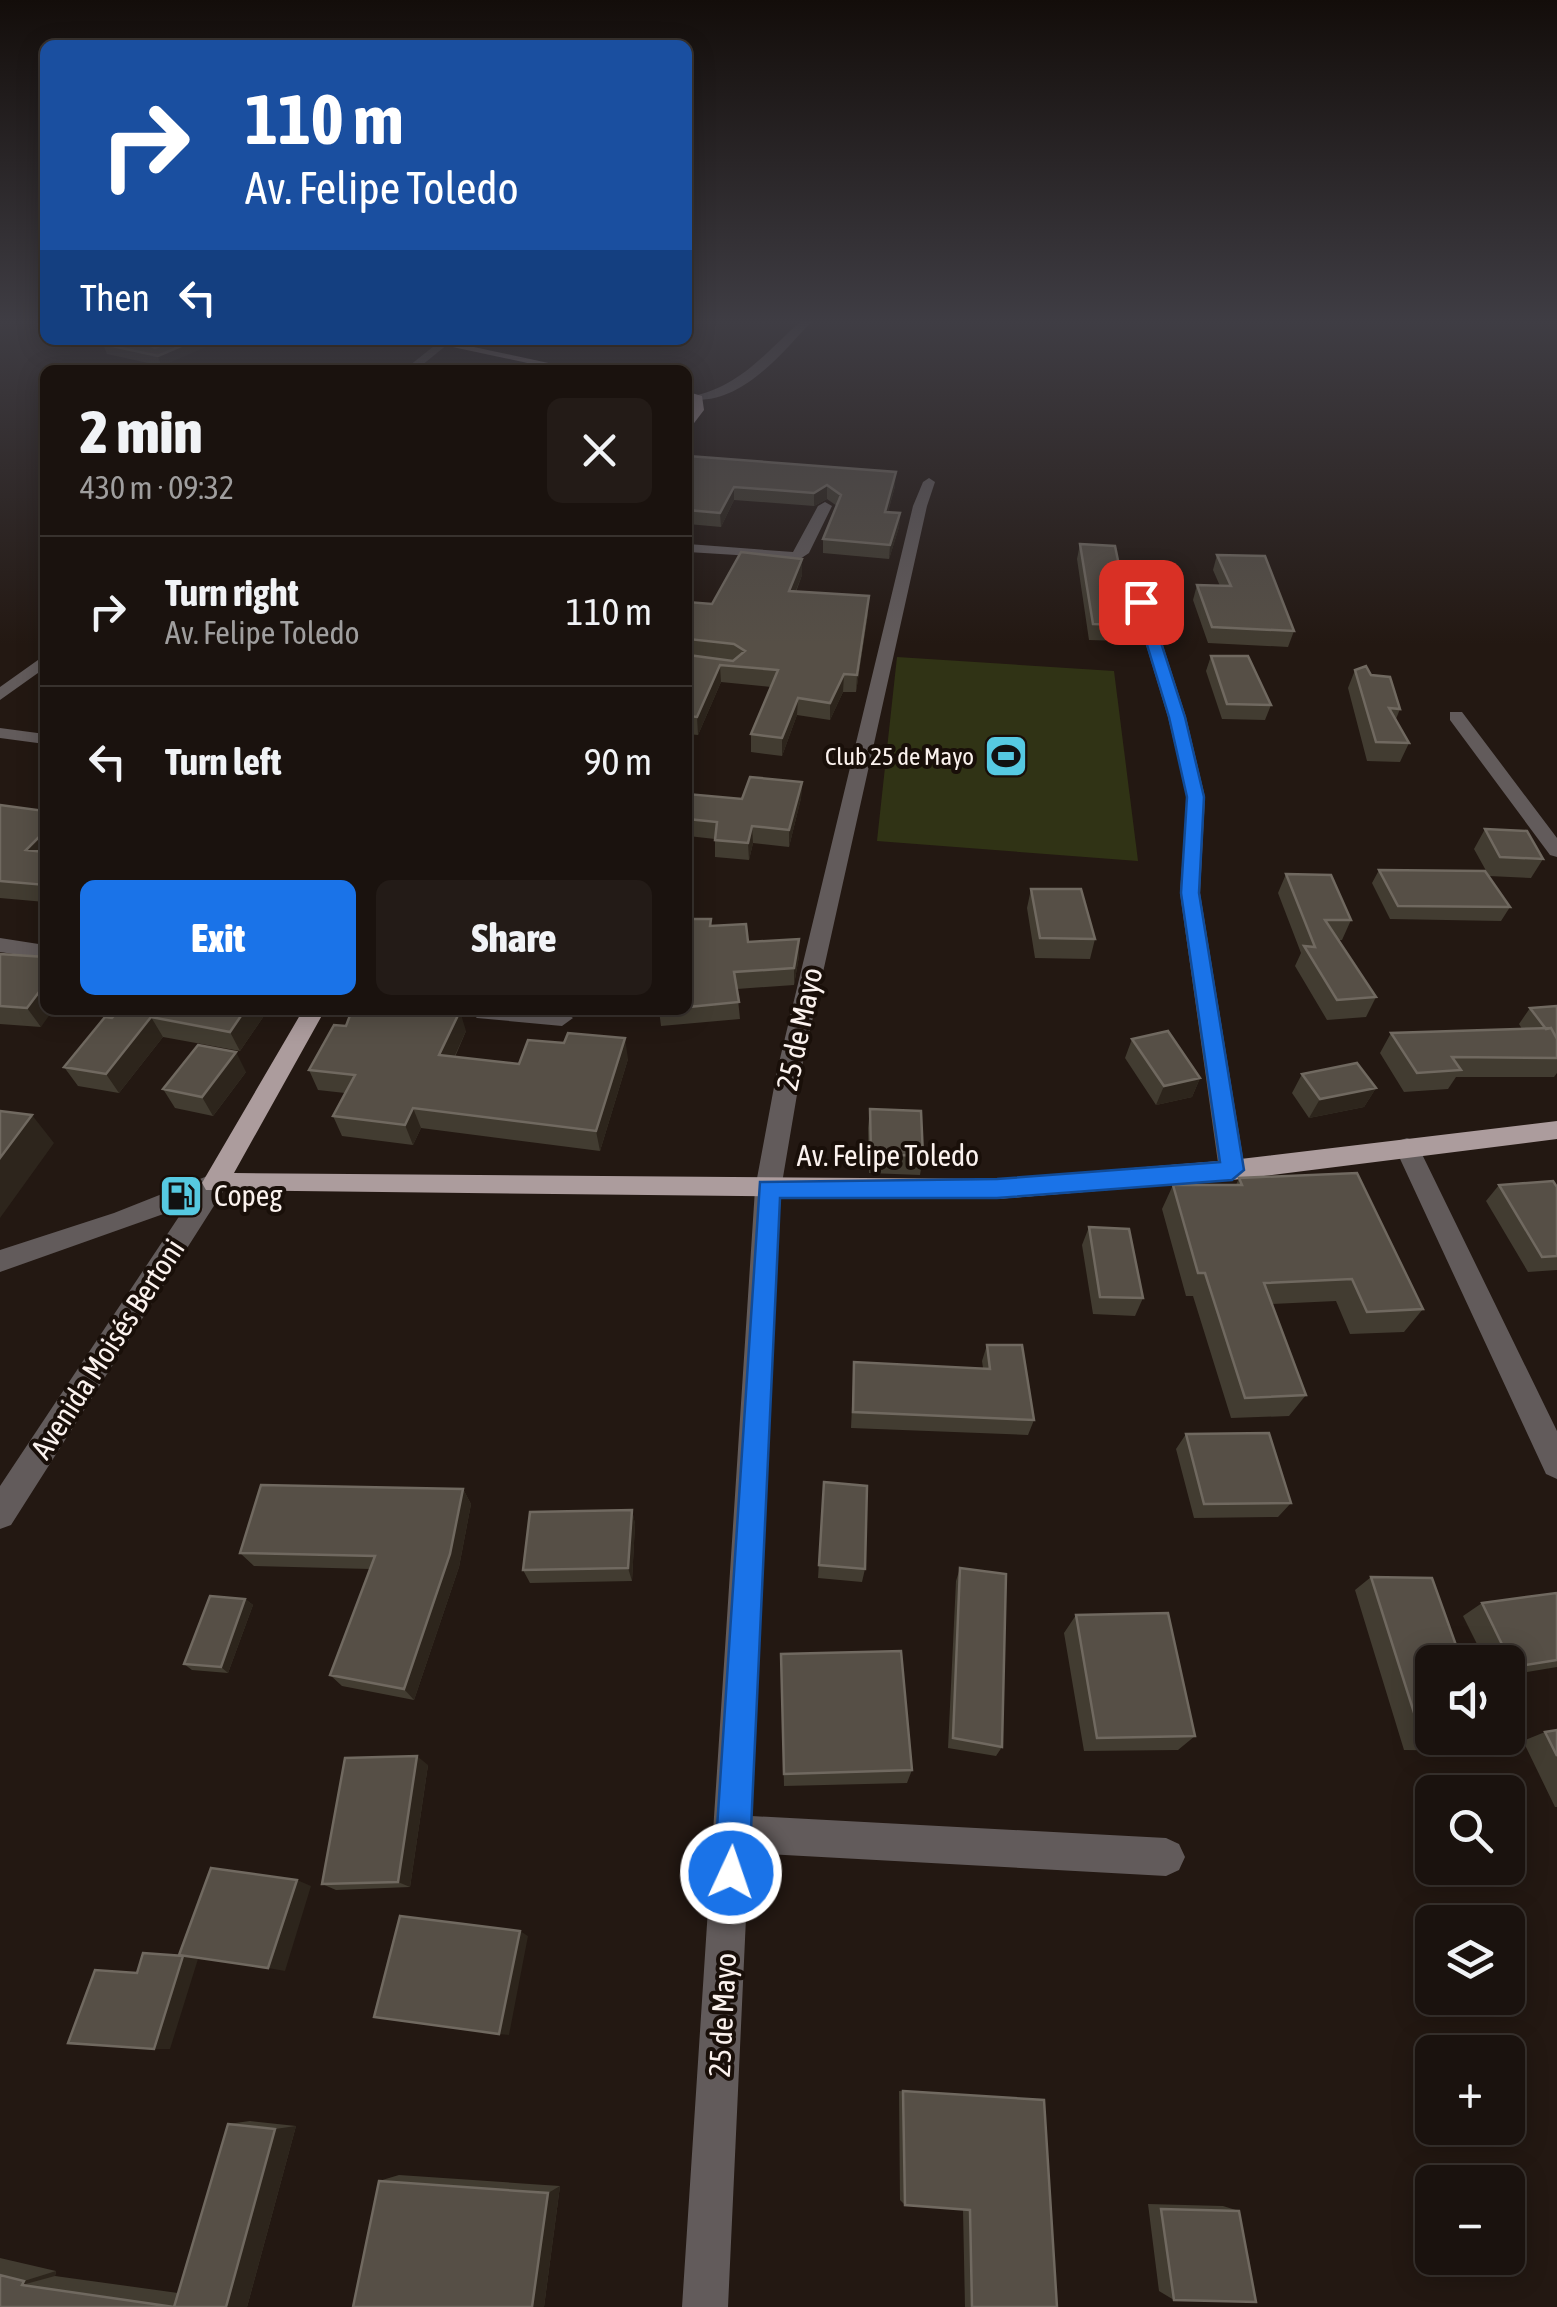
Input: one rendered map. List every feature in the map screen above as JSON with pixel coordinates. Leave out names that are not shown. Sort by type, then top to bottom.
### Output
[{"type":"main road","points":[[216,1183],[311,1015]]},
{"type":"main road","name":"Av. Felipe Toledo","points":[[216,1183],[997,1189],[1232,1170],[1557,1130]]},
{"type":"street","name":"25 de Mayo","points":[[705,2307],[768,1189],[789,1071],[929,482]]},
{"type":"street","points":[[692,548],[796,556],[802,553],[825,506]]},
{"type":"street","points":[[1141,602],[1177,717],[1196,797],[1190,893],[1232,1170]]},
{"type":"street","points":[[0,695],[40,664]]},
{"type":"street","points":[[1456,716],[1557,850]]},
{"type":"street","points":[[0,733],[40,738]]},
{"type":"street","points":[[0,945],[40,951]]},
{"type":"street","points":[[530,1015],[562,1018]]},
{"type":"street","points":[[1407,1148],[1557,1464]]},
{"type":"street","points":[[0,1261],[122,1221],[216,1183]]},
{"type":"street","name":"Avenida Moisés Bertoni","points":[[0,1514],[216,1183]]},
{"type":"street","points":[[734,1834],[1166,1857]]},
{"type":"green space","name":"Club 25 de Mayo","points":[[897,657],[1114,671],[1138,861],[877,841]]},
{"type":"building","points":[[692,456],[896,472],[885,512],[900,513],[890,545],[823,539],[841,495],[827,485],[814,493],[734,487],[720,513],[692,510]]},
{"type":"building","points":[[1080,544],[1115,546],[1121,575],[1115,575],[1124,625],[1093,624]]},
{"type":"building","points":[[741,552],[802,559],[789,591],[869,596],[857,675],[844,674],[830,703],[798,698],[782,738],[751,734],[778,670],[720,665],[697,717],[692,716],[692,656],[733,661],[745,651],[734,644],[692,639],[692,602],[712,604]]},
{"type":"building","points":[[1217,555],[1265,556],[1294,631],[1212,627],[1197,585],[1231,586]]},
{"type":"building","points":[[1211,656],[1248,656],[1271,705],[1227,704]]},
{"type":"building","points":[[1366,666],[1371,675],[1390,677],[1400,709],[1389,708],[1409,743],[1376,742],[1355,670]]},
{"type":"building","points":[[750,777],[802,782],[789,830],[752,826],[748,843],[715,840],[717,822],[692,819],[692,794],[742,799]]},
{"type":"building","points":[[0,805],[40,810],[40,836],[26,850],[40,851],[40,885],[0,881]]},
{"type":"building","points":[[1485,829],[1527,831],[1543,859],[1500,857]]},
{"type":"building","points":[[1379,870],[1485,871],[1510,907],[1398,906]]},
{"type":"building","points":[[1286,874],[1331,875],[1351,920],[1325,920],[1376,997],[1337,1000],[1304,946],[1315,947]]},
{"type":"building","points":[[1031,889],[1081,889],[1095,939],[1040,938]]},
{"type":"building","points":[[692,919],[711,919],[710,926],[746,924],[748,942],[799,939],[794,968],[734,972],[739,1002],[692,1007]]},
{"type":"building","points":[[0,954],[40,957],[40,991],[27,1008],[0,1006]]},
{"type":"building","points":[[1557,1006],[1557,1039],[1530,1008]]},
{"type":"building","points":[[115,1015],[242,1015],[230,1032],[151,1017],[106,1074],[64,1067],[105,1017]]},
{"type":"building","points":[[350,1015],[458,1015],[439,1055],[519,1064],[528,1040],[564,1043],[568,1033],[625,1038],[596,1131],[413,1108],[405,1125],[333,1116],[355,1075],[309,1070],[334,1025],[346,1026]]},
{"type":"building","points":[[1551,1028],[1557,1039],[1557,1058],[1452,1057],[1461,1070],[1417,1073],[1391,1033]]},
{"type":"building","points":[[1168,1031],[1200,1078],[1164,1086],[1132,1039]]},
{"type":"building","points":[[198,1045],[236,1052],[202,1097],[163,1089]]},
{"type":"building","points":[[1357,1063],[1376,1088],[1320,1099],[1302,1074]]},
{"type":"building","points":[[870,1109],[921,1111],[923,1156],[871,1154]]},
{"type":"building","points":[[0,1111],[32,1115],[0,1158]]},
{"type":"building","points":[[1357,1173],[1423,1309],[1367,1312],[1352,1279],[1264,1283],[1306,1395],[1245,1398],[1205,1273],[1198,1273],[1173,1185],[1242,1185],[1239,1178]]},
{"type":"building","points":[[1553,1181],[1557,1187],[1557,1256],[1542,1257],[1499,1185]]},
{"type":"building","points":[[1089,1227],[1129,1229],[1143,1298],[1100,1297]]},
{"type":"building","points":[[987,1345],[1022,1345],[1034,1420],[853,1412],[854,1362],[990,1369]]},
{"type":"building","points":[[1269,1433],[1291,1503],[1204,1504],[1186,1434]]},
{"type":"building","points":[[824,1482],[867,1486],[865,1569],[819,1565]]},
{"type":"building","points":[[261,1485],[463,1489],[450,1554],[404,1689],[330,1675],[375,1556],[240,1553]]},
{"type":"building","points":[[632,1510],[628,1568],[523,1570],[530,1512]]},
{"type":"building","points":[[960,1568],[1006,1574],[1002,1747],[953,1738]]},
{"type":"building","points":[[1371,1577],[1432,1578],[1456,1645],[1415,1645],[1415,1716]]},
{"type":"building","points":[[1556,1593],[1557,1660],[1525,1665],[1525,1645],[1502,1645],[1482,1603]]},
{"type":"building","points":[[210,1596],[245,1599],[221,1667],[184,1664]]},
{"type":"building","points":[[1168,1613],[1195,1736],[1097,1738],[1076,1615]]},
{"type":"building","points":[[901,1651],[912,1770],[784,1774],[781,1654]]},
{"type":"building","points":[[1557,1730],[1557,1756],[1545,1732]]},
{"type":"building","points":[[417,1756],[398,1882],[322,1884],[345,1758]]},
{"type":"building","points":[[211,1868],[297,1880],[268,1968],[179,1955]]},
{"type":"building","points":[[400,1916],[520,1931],[499,2034],[374,2017]]},
{"type":"building","points":[[143,1953],[183,1956],[154,2049],[68,2043],[95,1970],[137,1973]]},
{"type":"building","points":[[903,2091],[1044,2100],[1057,2307],[972,2307],[970,2210],[905,2205]]},
{"type":"building","points":[[228,2124],[275,2129],[226,2307],[174,2307]]},
{"type":"building","points":[[379,2181],[548,2193],[532,2307],[353,2307]]},
{"type":"building","points":[[1161,2209],[1239,2211],[1256,2302],[1174,2300]]},
{"type":"building","points":[[0,2275],[24,2281],[22,2285],[174,2307],[0,2307]]},
{"type":"place","name":"Club 25 de Mayo","points":[[1006,756]]},
{"type":"place","name":"Copeg","points":[[181,1196]]},
{"type":"route","points":[[731,1873],[768,1189],[997,1189],[1232,1170],[1190,893],[1196,797],[1177,717],[1141,602]]}]
